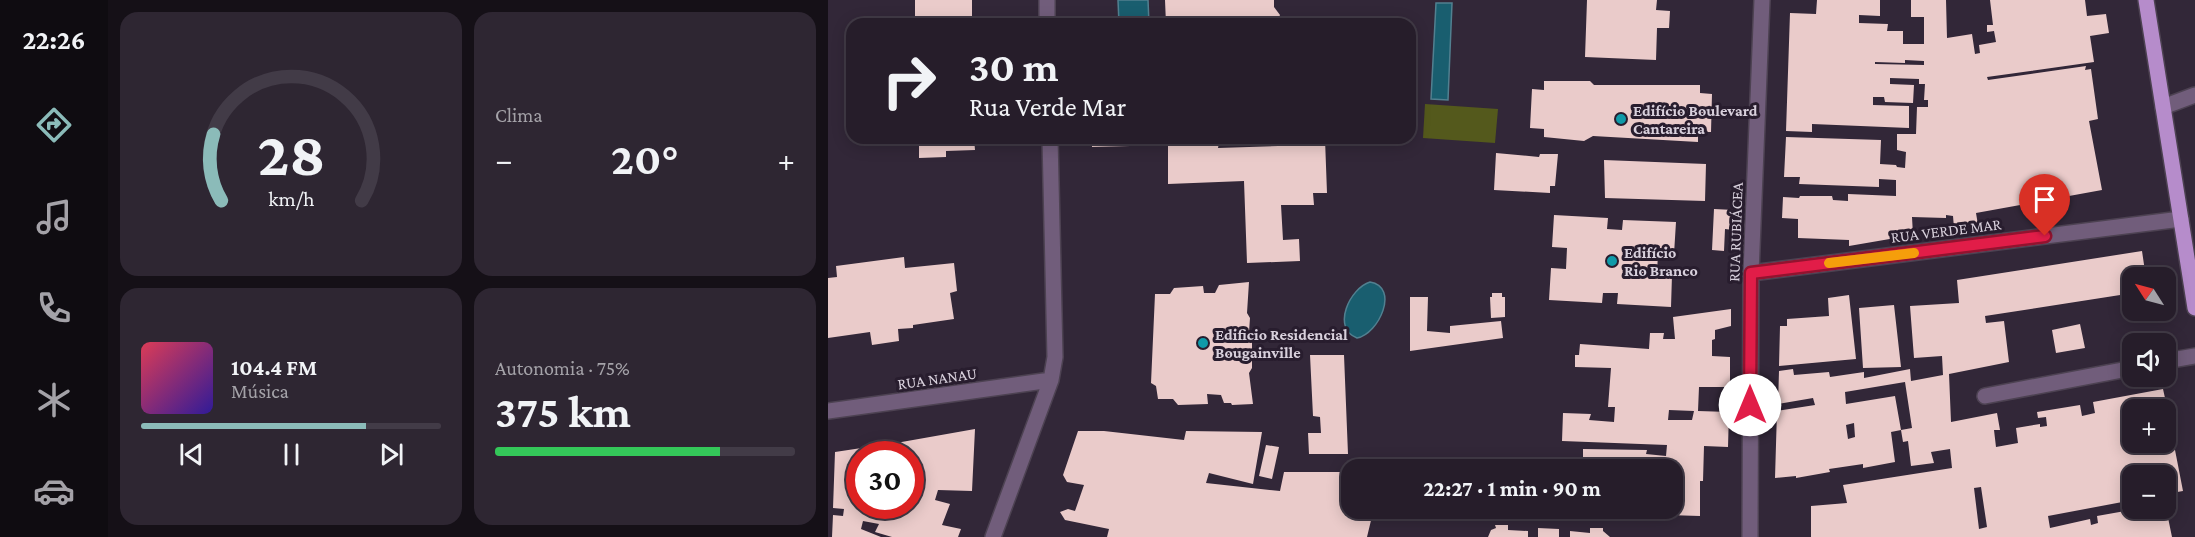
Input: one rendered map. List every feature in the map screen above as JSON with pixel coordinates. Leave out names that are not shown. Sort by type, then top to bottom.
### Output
[{"type":"main road","points":[[2146,0],[2195,308]]},
{"type":"street","points":[[1047,0],[1047,18]]},
{"type":"street","name":"RUA RUBIÁCEA","points":[[1750,537],[1751,273],[1762,0]]},
{"type":"street","points":[[2163,107],[2195,95]]},
{"type":"street","points":[[993,537],[1051,380],[1055,357],[1050,144]]},
{"type":"street","name":"RUA VERDE MAR","points":[[1751,273],[2181,219]]},
{"type":"street","points":[[2176,359],[2195,356]]},
{"type":"street","points":[[1985,396],[2122,370]]},
{"type":"street","name":"RUA NANAU","points":[[828,411],[1051,380]]},
{"type":"green space","points":[[1425,104],[1498,109],[1495,143],[1423,138]]},
{"type":"water","points":[[1118,0],[1148,0],[1149,18],[1119,18]]},
{"type":"water","points":[[1436,3],[1452,3],[1448,100],[1431,99]]},
{"type":"water","points":[[1370,282],[1379,286],[1384,292],[1383,310],[1373,328],[1357,338],[1349,333],[1345,326],[1346,308],[1356,292]]},
{"type":"building","points":[[915,0],[972,0],[972,18],[915,18]]},
{"type":"building","points":[[1165,0],[1274,0],[1274,7],[1280,15],[1279,18],[1166,18]]},
{"type":"building","points":[[1587,0],[1657,0],[1656,10],[1670,11],[1669,28],[1657,28],[1656,60],[1585,57]]},
{"type":"building","points":[[1817,0],[1880,0],[1880,16],[1859,15],[1859,23],[1888,24],[1887,31],[1903,31],[1903,44],[1924,44],[1924,17],[1911,17],[1911,0],[1946,0],[1947,38],[1972,34],[1975,54],[1980,53],[1979,45],[1996,42],[1994,31],[1987,32],[1987,25],[1993,25],[1990,0],[2085,0],[2087,16],[2106,14],[2109,33],[2090,36],[2094,62],[1987,77],[1988,80],[2086,66],[2085,70],[2091,69],[2098,119],[2089,121],[2102,190],[1976,213],[1978,225],[1954,228],[1953,216],[1946,215],[1946,218],[1912,217],[1913,235],[1849,246],[1849,240],[1798,238],[1798,219],[1782,218],[1783,197],[1832,196],[1833,200],[1848,201],[1848,194],[1896,196],[1896,180],[1879,179],[1879,187],[1799,184],[1800,177],[1784,177],[1786,137],[1881,140],[1880,164],[1905,168],[1906,152],[1897,150],[1897,134],[1916,134],[1917,107],[1928,107],[1928,100],[1924,100],[1925,84],[1919,84],[1919,79],[1890,78],[1890,84],[1914,85],[1913,103],[1885,102],[1884,97],[1873,97],[1873,105],[1909,106],[1909,128],[1812,124],[1812,132],[1786,131],[1790,13],[1816,14]],"holes":[[[1905,60],[1924,61],[1924,65],[1875,64],[1875,62],[1905,63]]]},
{"type":"building","name":"Edifício Boulevard Cantareira","points":[[1544,81],[1590,81],[1594,85],[1700,85],[1700,93],[1712,94],[1711,132],[1698,132],[1698,142],[1593,136],[1584,141],[1544,137],[1544,129],[1530,128],[1532,89],[1544,90]]},
{"type":"building","points":[[919,144],[974,144],[975,150],[946,151],[946,157],[919,158]]},
{"type":"building","points":[[1092,144],[1219,144],[1218,148],[1325,144],[1327,193],[1313,193],[1314,205],[1281,205],[1283,240],[1299,239],[1300,261],[1247,263],[1244,181],[1168,184],[1168,145],[1092,147]]},
{"type":"building","points":[[1496,153],[1539,157],[1540,154],[1558,154],[1555,186],[1550,186],[1550,193],[1494,190]]},
{"type":"building","points":[[1604,160],[1706,164],[1705,201],[1605,198]]},
{"type":"building","points":[[1714,209],[1734,210],[1733,230],[1725,229],[1724,251],[1712,250]]},
{"type":"building","name":"Edifício Rio Branco","points":[[1554,215],[1608,218],[1607,229],[1622,230],[1623,220],[1676,222],[1674,254],[1658,253],[1657,274],[1672,275],[1671,307],[1617,304],[1618,293],[1603,293],[1602,303],[1549,300],[1551,268],[1566,269],[1567,248],[1552,247]]},
{"type":"building","points":[[2142,251],[2144,267],[2122,267],[2122,295],[1985,316],[1986,323],[2004,321],[2009,362],[1949,374],[1951,422],[1997,413],[2000,430],[1994,430],[1996,447],[2018,443],[2016,428],[2040,424],[2040,427],[2047,426],[2046,417],[2038,418],[2037,412],[2080,405],[2082,416],[2095,413],[2093,402],[2163,389],[2165,399],[2122,399],[2122,453],[2176,453],[2183,491],[2176,492],[2176,465],[2122,465],[2122,502],[2048,516],[2050,528],[2090,519],[2091,525],[2098,523],[2097,516],[2122,512],[2122,519],[2168,519],[2172,537],[1811,537],[1811,506],[1847,503],[1843,485],[1952,468],[1950,449],[1931,452],[1934,463],[1911,466],[1908,441],[1903,442],[1901,430],[1891,432],[1895,462],[1863,468],[1863,464],[1829,469],[1830,472],[1796,478],[1796,476],[1775,478],[1777,411],[1815,405],[1813,398],[1778,404],[1779,371],[1793,369],[1794,375],[1829,372],[1830,377],[1864,372],[1864,378],[1910,369],[1911,381],[1943,375],[1942,356],[1914,358],[1910,306],[1959,303],[1957,280]],"holes":[[[1905,382],[1912,428],[1901,430],[1895,396],[1846,404],[1845,392]],[[1854,423],[1855,437],[1848,439],[1846,425]],[[1981,487],[1987,527],[1979,529],[1974,488]]]},
{"type":"building","points":[[904,257],[905,268],[954,263],[957,291],[950,293],[954,319],[898,329],[899,341],[872,345],[870,332],[828,338],[828,278],[837,277],[836,266]]},
{"type":"building","name":"Edificio Residencial Bougainville","points":[[1249,282],[1247,313],[1250,318],[1249,332],[1252,333],[1252,368],[1249,373],[1253,404],[1232,405],[1224,403],[1221,395],[1207,394],[1208,404],[1178,405],[1173,399],[1158,399],[1156,386],[1151,383],[1155,294],[1170,294],[1174,288],[1203,286],[1204,293],[1215,293],[1219,285]]},
{"type":"building","points":[[1492,293],[1502,293],[1502,297],[1505,297],[1505,317],[1491,318],[1490,297]]},
{"type":"building","points":[[1849,295],[1856,359],[1779,366],[1780,326],[1787,326],[1787,319],[1829,316],[1828,298]]},
{"type":"building","points":[[1410,297],[1428,297],[1427,331],[1450,333],[1450,326],[1501,321],[1503,338],[1410,351]]},
{"type":"building","points":[[1894,305],[1901,367],[1863,368],[1859,308]]},
{"type":"building","points":[[1731,309],[1731,326],[1715,330],[1715,339],[1712,340],[1712,356],[1730,357],[1730,387],[1699,387],[1698,411],[1729,412],[1728,447],[1704,446],[1703,481],[1700,481],[1700,516],[1683,515],[1683,459],[1583,459],[1583,449],[1647,450],[1646,454],[1666,456],[1667,445],[1562,441],[1563,413],[1591,414],[1589,420],[1614,422],[1615,407],[1608,407],[1611,368],[1575,367],[1575,355],[1579,355],[1580,344],[1649,349],[1650,333],[1664,333],[1663,339],[1675,339],[1673,317]],"holes":[[[1669,410],[1694,411],[1692,420],[1668,420]]]},
{"type":"building","points":[[2080,324],[2085,348],[2056,353],[2052,330]]},
{"type":"building","points":[[1310,355],[1344,355],[1348,454],[1309,454],[1308,433],[1321,433],[1320,417],[1313,416]]},
{"type":"building","points":[[975,429],[972,491],[938,490],[935,500],[950,504],[942,525],[961,529],[958,537],[892,537],[875,532],[879,524],[863,521],[861,529],[881,537],[832,537],[833,515],[843,516],[844,509],[833,508],[835,452],[846,450],[846,519],[924,519],[924,441],[907,441]]},
{"type":"building","points":[[1078,431],[1104,431],[1184,440],[1186,431],[1262,432],[1253,484],[1209,473],[1206,483],[1280,491],[1284,472],[1341,472],[1341,519],[1371,519],[1367,537],[1107,537],[1109,529],[1065,520],[1060,512],[1068,509],[1075,511],[1084,485],[1067,482],[1063,475]]},
{"type":"building","points":[[1266,445],[1279,447],[1272,479],[1259,476]]},
{"type":"building","points":[[1495,525],[1508,525],[1508,530],[1528,531],[1528,537],[1488,537],[1491,530],[1496,528]]},
{"type":"building","points":[[1538,528],[1559,529],[1559,537],[1538,537]]},
{"type":"building","points":[[1590,528],[1603,528],[1603,531],[1610,537],[1570,537],[1570,531],[1590,533]]},
{"type":"slow traffic","points":[[1829,263],[1914,253]]},
{"type":"place","name":"Edifício Boulevard Cantareira","points":[[1621,119]]},
{"type":"place","name":"Edifício Rio Branco","points":[[1612,261]]},
{"type":"place","name":"Edificio Residencial Bougainville","points":[[1203,343]]},
{"type":"route","points":[[1750,405],[1751,273],[2045,236]]}]
